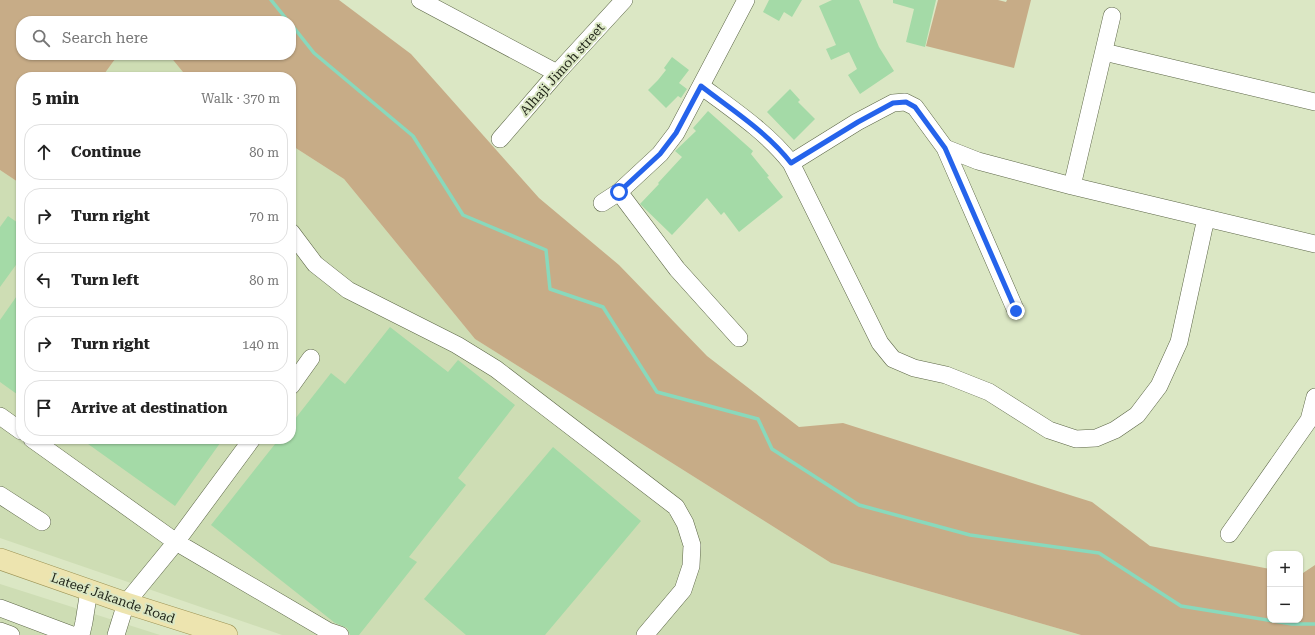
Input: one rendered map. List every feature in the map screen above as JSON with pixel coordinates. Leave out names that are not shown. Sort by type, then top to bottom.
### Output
[{"type":"main road","name":"Lateef Jakande Road","points":[[0,559],[126,603],[227,635]]},
{"type":"street","points":[[420,0],[557,73]]},
{"type":"street","name":"Alhaji Jimoh street","points":[[500,139],[557,73],[624,0]]},
{"type":"street","points":[[602,203],[619,192],[660,154],[676,133],[746,0]]},
{"type":"street","points":[[1072,186],[1112,16]]},
{"type":"street","points":[[1104,52],[1315,102]]},
{"type":"street","points":[[701,86],[743,118],[781,150],[791,163],[880,343],[893,359],[914,368],[946,375],[989,392],[1049,430],[1076,439],[1096,438],[1115,430],[1137,415],[1159,386],[1180,342],[1206,218]]},
{"type":"street","points":[[791,163],[858,122],[893,103],[906,102],[915,107],[945,148],[1016,311]]},
{"type":"street","points":[[945,148],[978,161],[1072,186],[1315,244]]},
{"type":"street","points":[[619,192],[678,269],[739,338]]},
{"type":"street","points":[[296,239],[315,264],[348,290],[457,345],[496,369],[676,507],[685,523],[692,545],[691,566],[683,590],[645,635]]},
{"type":"street","points":[[296,379],[311,358]]},
{"type":"street","points":[[1229,534],[1312,422],[1315,397]]},
{"type":"street","points":[[0,416],[16,427]]},
{"type":"street","points":[[39,444],[176,542],[328,631],[340,635]]},
{"type":"street","points":[[116,635],[126,603],[176,542],[248,444]]},
{"type":"street","points":[[0,495],[42,522]]},
{"type":"street","points":[[81,635],[89,590]]},
{"type":"street","points":[[0,608],[72,635]]},
{"type":"street","points":[[0,631],[11,635]]},
{"type":"shaded area","points":[[0,0],[339,0],[411,54],[539,198],[619,265],[707,356],[799,427],[843,423],[1092,502],[1150,546],[1267,568],[1267,623],[1303,623],[1303,573],[1315,565],[1315,635],[1081,635],[831,563],[475,339],[344,179],[296,148],[296,72],[183,72],[173,60],[296,60],[296,16],[16,16],[16,60],[114,60],[106,72],[16,72],[16,181],[0,170]]},
{"type":"shaded area","points":[[938,0],[998,0],[1006,2],[1007,0],[1031,0],[1014,68],[926,46]]},
{"type":"shaded area","points":[[114,60],[173,60],[183,72],[106,72]]},
{"type":"shaded area","points":[[296,148],[344,179],[475,339],[831,563],[1081,635],[282,635],[0,538],[0,170],[16,181],[16,444],[296,444]]},
{"type":"shaded area","points":[[0,584],[160,635],[0,635]]},
{"type":"building","points":[[769,0],[802,0],[792,17],[784,12],[779,21],[763,12]]},
{"type":"building","points":[[832,0],[859,0],[879,47],[894,71],[860,94],[848,75],[857,69],[849,52],[831,60],[826,49],[836,45],[819,6]]},
{"type":"building","points":[[893,0],[936,0],[925,47],[906,42],[914,9],[893,3]]},
{"type":"building","points":[[672,57],[689,70],[679,83],[687,89],[681,98],[678,96],[666,108],[648,90],[666,70],[664,68]]},
{"type":"building","points":[[790,89],[800,100],[798,102],[815,119],[794,140],[767,112]]},
{"type":"building","points":[[708,111],[753,151],[751,154],[769,176],[767,177],[783,197],[739,232],[724,212],[721,215],[707,198],[672,235],[640,204],[682,157],[675,151],[696,131],[693,128]]},
{"type":"building","points":[[8,216],[16,222],[16,265],[0,287],[0,227]]},
{"type":"building","points":[[16,297],[16,393],[0,382],[0,320]]},
{"type":"building","points":[[390,327],[448,372],[458,360],[515,405],[458,478],[466,485],[409,557],[417,562],[359,635],[350,635],[347,628],[335,623],[211,525],[275,444],[296,444],[296,418],[331,373],[345,384]]},
{"type":"building","points":[[88,444],[219,444],[175,506]]},
{"type":"building","points":[[553,447],[641,521],[545,635],[466,635],[424,599]]},
{"type":"waterway","points":[[271,0],[284,16]]},
{"type":"waterway","points":[[296,30],[314,53],[413,136],[463,215],[546,250],[550,289],[603,307],[657,392],[758,419],[772,449],[859,505],[970,535],[1099,553],[1181,606],[1292,624],[1315,624]]},
{"type":"route","points":[[619,192],[660,154],[676,133],[701,86],[743,118],[781,150],[791,163],[858,122],[893,103],[906,102],[915,107],[945,148],[1016,311]]}]
